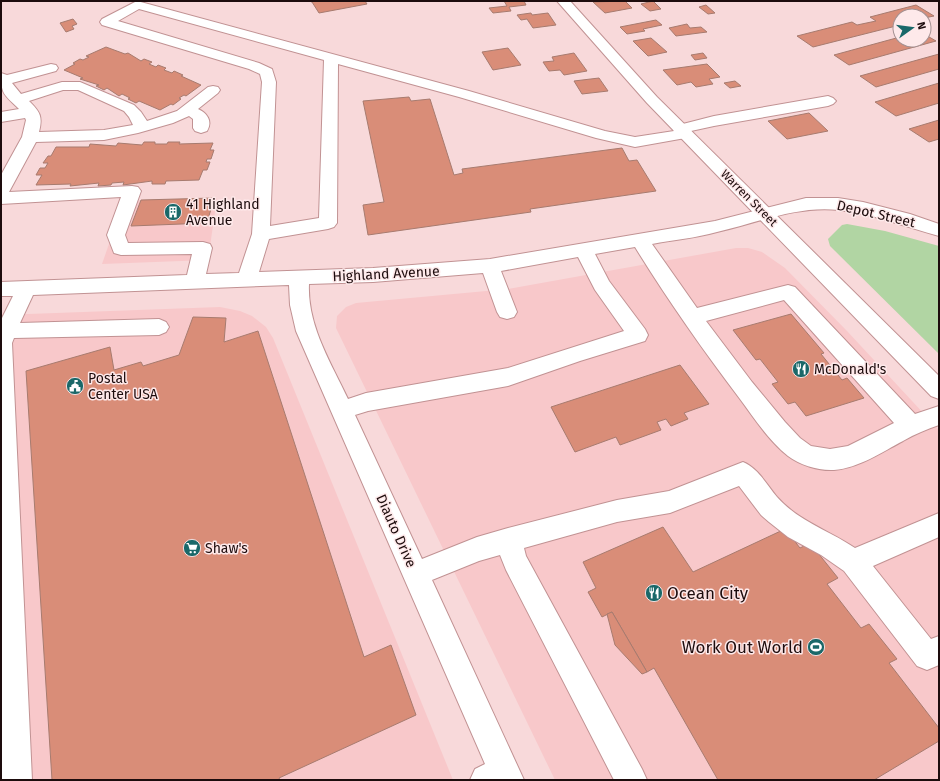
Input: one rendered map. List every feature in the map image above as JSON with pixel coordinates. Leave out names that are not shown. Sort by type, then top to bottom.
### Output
[{"type":"street","name":"Warren Street","points":[[563,1],[683,132],[939,390]]},
{"type":"street","points":[[247,280],[261,234],[269,82],[267,72],[254,66],[107,22],[137,5],[464,94],[602,135],[635,142],[683,132],[714,121],[828,101]]},
{"type":"street","points":[[261,234],[328,223],[331,59]]},
{"type":"street","points":[[6,88],[51,68]]},
{"type":"street","points":[[6,88],[80,86],[129,108],[136,115],[142,127]]},
{"type":"street","points":[[1,191],[30,137],[34,120],[31,112],[6,88]]},
{"type":"street","points":[[30,137],[104,134],[142,127],[175,118],[188,110],[213,90]]},
{"type":"street","points":[[188,110],[201,118],[201,128]]},
{"type":"street","points":[[1,117],[31,112]]},
{"type":"street","points":[[1,198],[132,191],[116,235],[121,249],[204,248],[195,282]]},
{"type":"street","name":"Depot Street","points":[[765,214],[806,204],[838,204],[892,215],[939,230]]},
{"type":"street","name":"Highland Avenue","points":[[1,289],[392,274],[490,266],[715,227],[765,214]]},
{"type":"street","points":[[640,241],[665,280],[746,389],[779,431],[804,454],[827,459],[838,459],[859,452],[911,426],[939,415]]},
{"type":"street","points":[[342,410],[366,402],[508,377],[575,354],[638,335],[602,285],[583,250]]},
{"type":"street","points":[[490,266],[507,312]]},
{"type":"street","name":"Diauto Drive","points":[[300,278],[298,293],[302,319],[416,574],[500,777]]},
{"type":"street","points":[[16,780],[2,343],[3,330],[26,288]]},
{"type":"street","points":[[692,317],[788,292],[911,426]]},
{"type":"street","points":[[3,330],[159,327]]},
{"type":"street","points":[[416,574],[464,554],[508,540],[617,510],[670,502],[743,473],[770,507],[778,514],[797,529],[830,546],[853,562],[927,656],[939,650]]},
{"type":"street","points":[[853,562],[939,525]]},
{"type":"street","points":[[508,540],[515,561],[631,780]]},
{"type":"shaded area","points":[[217,198],[208,260],[102,264],[124,201]]},
{"type":"shaded area","points":[[736,248],[748,248],[762,252],[785,268],[847,331],[939,430],[939,780],[555,780],[336,328],[337,316],[346,307],[356,303],[508,289]]},
{"type":"shaded area","points":[[220,307],[240,311],[252,316],[266,327],[273,338],[453,780],[1,780],[1,315]]},
{"type":"green space","points":[[847,224],[885,231],[939,246],[939,354],[830,246],[828,239],[842,225]]},
{"type":"building","points":[[309,1],[365,1],[367,4],[319,13],[312,2]]},
{"type":"building","points":[[504,1],[524,1],[526,5],[509,7],[511,11],[493,13],[489,8],[507,6]]},
{"type":"building","points":[[625,1],[632,8],[605,13],[593,2]]},
{"type":"building","points":[[653,1],[661,9],[650,11],[641,4]]},
{"type":"building","points":[[706,5],[715,13],[708,14],[699,7]]},
{"type":"building","points":[[916,5],[921,8],[904,8]]},
{"type":"building","points":[[892,11],[892,27],[813,47],[797,36],[852,22],[857,25],[876,21],[870,17]]},
{"type":"building","points":[[531,13],[532,15],[548,13],[556,25],[533,28],[527,19],[521,20],[517,15]]},
{"type":"building","points":[[73,19],[77,24],[72,26],[74,29],[66,32],[60,23]]},
{"type":"building","points":[[656,20],[662,25],[643,29],[645,31],[627,34],[620,27]]},
{"type":"building","points":[[687,24],[690,28],[701,27],[707,32],[676,36],[669,28]]},
{"type":"building","points":[[651,38],[667,52],[648,56],[633,41]]},
{"type":"building","points":[[892,39],[892,48],[911,48],[849,65],[834,55]]},
{"type":"building","points":[[106,47],[125,54],[128,53],[141,61],[144,59],[152,62],[149,64],[156,67],[158,65],[166,68],[164,70],[172,73],[174,71],[183,75],[181,76],[201,85],[186,96],[184,95],[179,98],[181,99],[173,105],[171,104],[160,110],[139,101],[136,103],[122,94],[119,96],[107,88],[104,90],[96,86],[99,85],[80,79],[83,78],[64,70],[75,64],[73,63],[80,59],[83,60],[89,57],[86,56]]},
{"type":"building","points":[[508,48],[521,65],[493,70],[482,52]]},
{"type":"building","points":[[574,53],[587,71],[564,75],[560,70],[549,71],[543,62],[554,61],[552,57]]},
{"type":"building","points":[[703,53],[707,58],[695,60],[691,55]]},
{"type":"building","points":[[939,54],[939,69],[876,87],[860,76]]},
{"type":"building","points":[[707,64],[720,77],[709,79],[713,84],[696,87],[691,82],[677,85],[663,70]]},
{"type":"building","points":[[599,78],[608,91],[582,94],[574,81]]},
{"type":"building","points":[[735,81],[741,86],[730,88],[724,83]]},
{"type":"building","points":[[939,83],[939,103],[896,116],[875,102]]},
{"type":"building","points":[[409,97],[411,101],[430,99],[454,175],[463,173],[462,169],[622,148],[629,161],[637,160],[656,191],[530,209],[531,212],[368,235],[363,205],[384,202],[363,101]]},
{"type":"building","points":[[809,113],[828,131],[787,139],[768,121]]},
{"type":"building","points":[[939,120],[939,139],[929,142],[909,129]]},
{"type":"building","points":[[144,142],[155,142],[155,144],[167,144],[168,142],[180,142],[179,144],[213,143],[210,150],[214,150],[211,159],[207,159],[206,162],[210,162],[207,170],[203,170],[199,180],[166,181],[165,184],[152,184],[152,181],[123,185],[124,182],[112,183],[111,185],[98,186],[99,183],[70,186],[71,184],[36,185],[42,175],[36,175],[40,168],[45,168],[48,163],[43,163],[48,156],[51,156],[56,147],[89,147],[90,144],[116,146],[118,143],[142,145]]},
{"type":"building","name":"41 Highland Avenue","points":[[214,198],[207,223],[131,226],[141,200]]},
{"type":"building","name":"McDonald's","points":[[791,314],[824,353],[821,354],[842,380],[847,378],[864,398],[806,416],[795,402],[788,404],[772,384],[778,382],[760,359],[756,360],[733,330]]},
{"type":"building","points":[[193,317],[226,318],[224,342],[258,331],[364,657],[391,645],[416,715],[279,778],[280,780],[52,780],[26,371],[110,347],[114,370],[141,362],[143,366],[179,355]]},
{"type":"building","points":[[680,365],[709,404],[684,413],[688,419],[671,426],[666,419],[657,422],[661,430],[620,445],[616,437],[575,452],[551,407]]},
{"type":"building","points":[[663,527],[693,572],[785,529],[800,548],[810,543],[838,578],[827,584],[861,628],[869,624],[897,659],[889,663],[939,728],[939,741],[874,780],[718,780],[654,668],[647,672],[612,612],[602,617],[588,592],[596,588],[583,562]]},
{"type":"building","points":[[612,612],[647,672],[642,674],[615,645],[607,614]]},
{"type":"place","name":"41 Highland Avenue","points":[[173,212]]},
{"type":"place","name":"McDonald's","points":[[801,369]]},
{"type":"place","name":"Postal Center USA","points":[[75,386]]},
{"type":"place","name":"Shaw's","points":[[192,548]]},
{"type":"place","name":"Ocean City","points":[[654,593]]},
{"type":"place","name":"Work Out World","points":[[816,647]]}]
